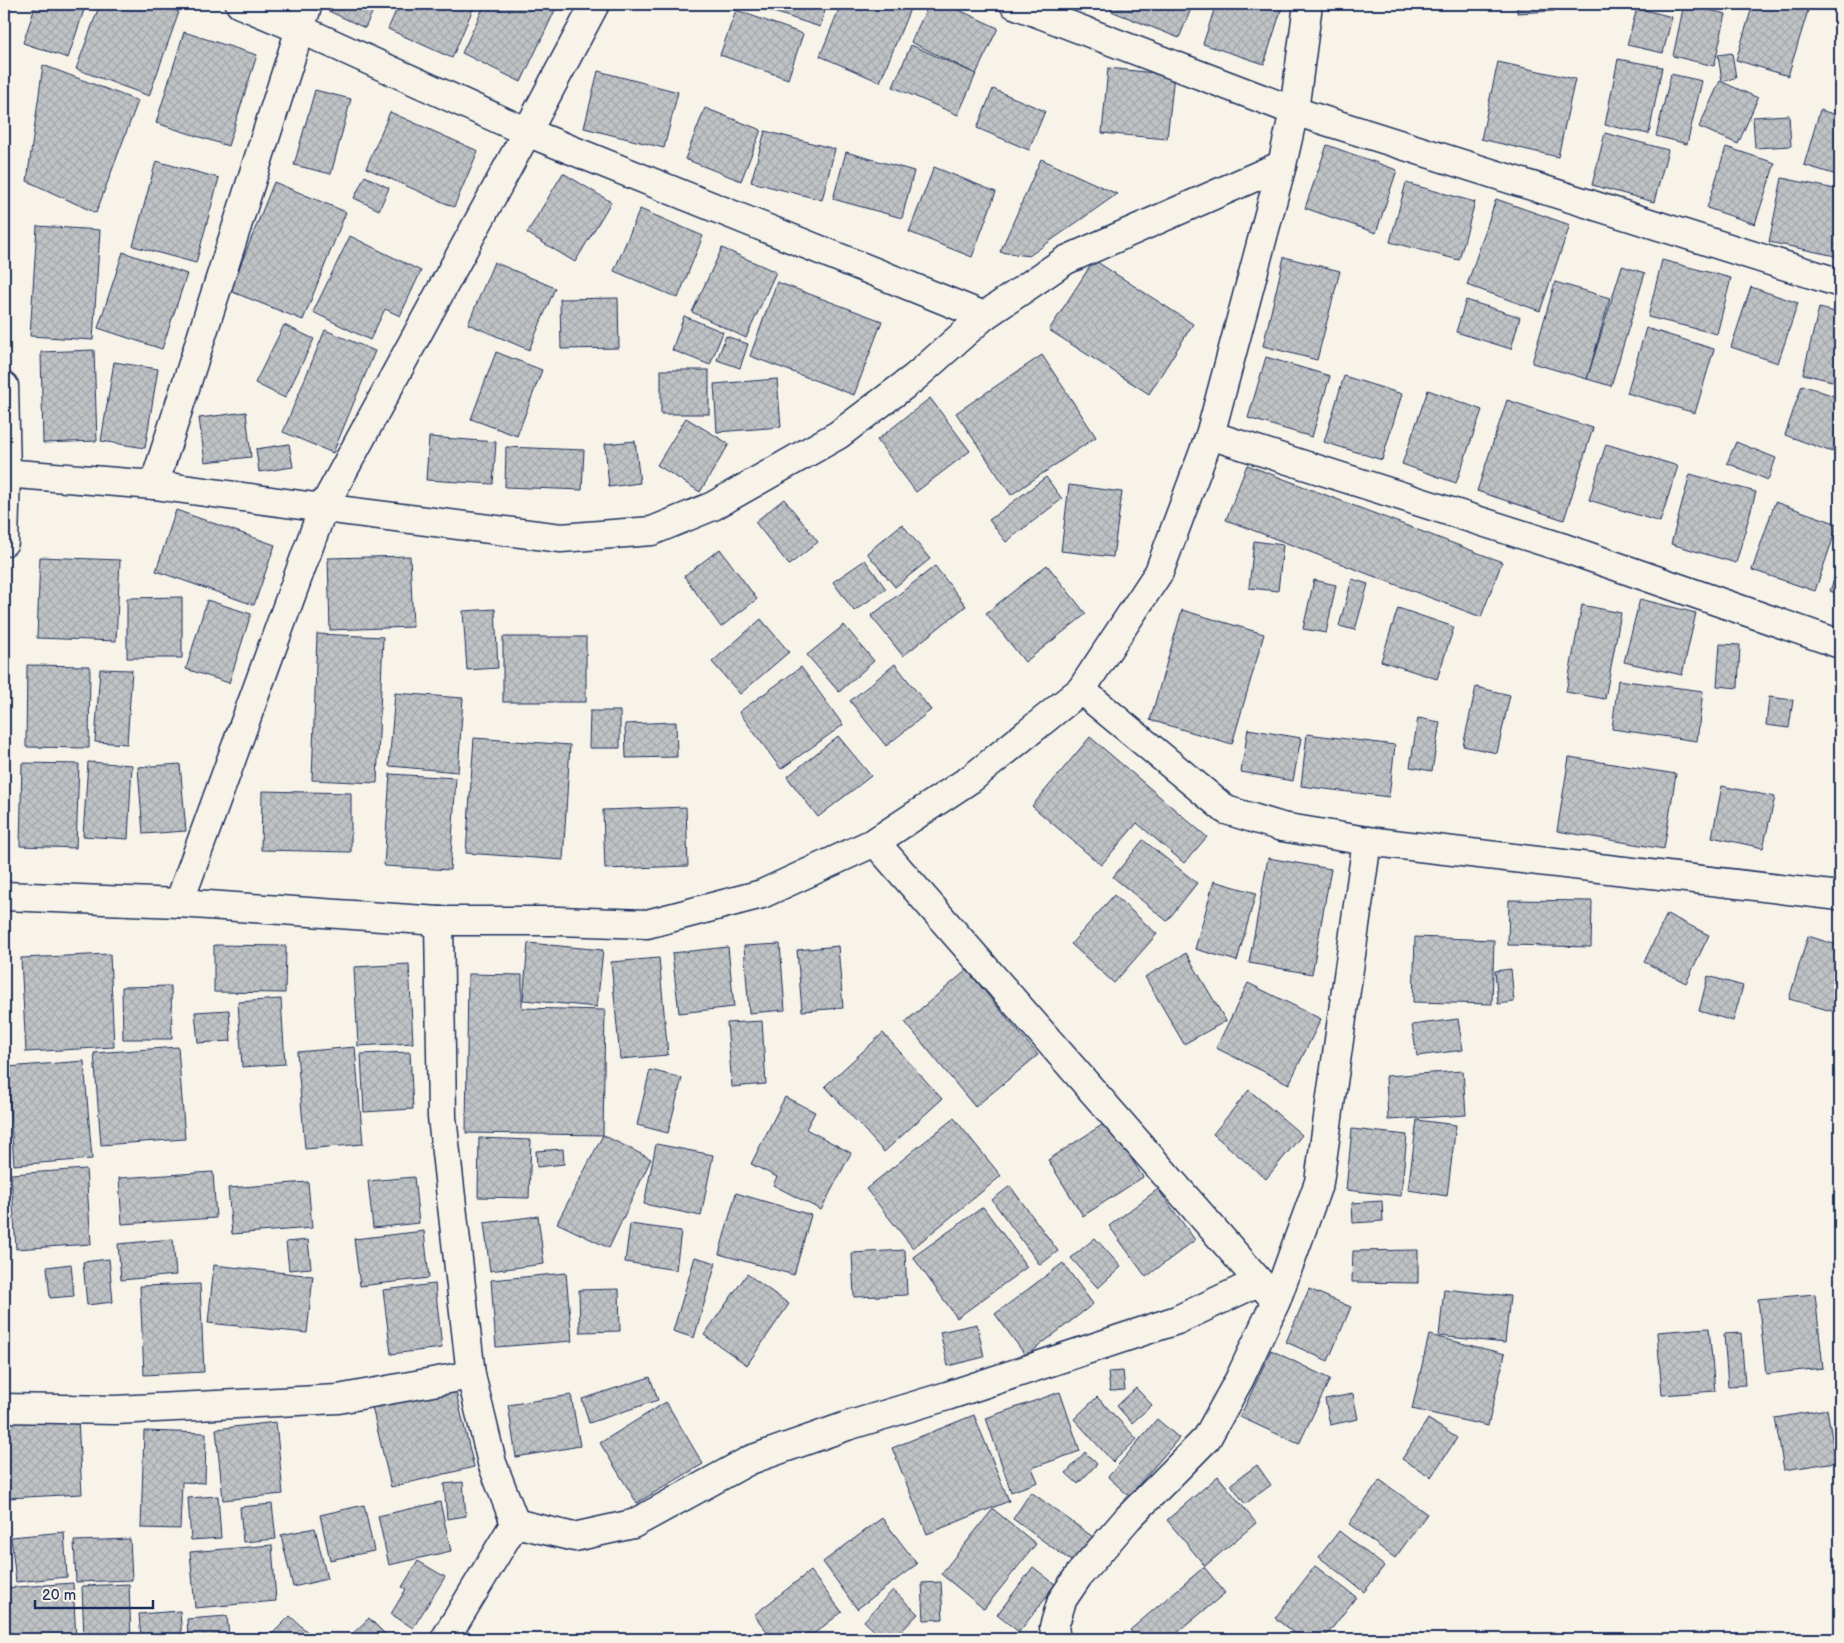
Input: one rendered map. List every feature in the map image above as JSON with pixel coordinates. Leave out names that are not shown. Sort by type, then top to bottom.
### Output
[{"type":"street","points":[[240,4],[304,16],[527,132],[984,316]]},
{"type":"street","points":[[180,903],[322,508],[595,4]]},
{"type":"street","points":[[1014,4],[1294,111],[1840,284]]},
{"type":"street","points":[[4,896],[180,903],[439,921],[558,921],[647,924],[762,894],[875,842],[972,778],[1080,690],[1159,572],[1210,435],[1282,165],[1294,111],[1308,4]]},
{"type":"street","points":[[154,485],[304,16]]},
{"type":"street","points":[[5,473],[154,485],[561,538],[652,531],[713,506],[838,434],[914,378],[984,316],[1066,260],[1282,165]]},
{"type":"street","points":[[4,386],[4,542]]},
{"type":"street","points":[[1210,435],[1562,547],[1840,644]]},
{"type":"street","points":[[1080,690],[1226,810],[1282,827],[1367,841],[1840,896]]},
{"type":"street","points":[[1056,1639],[1054,1627],[1062,1600],[1079,1575],[1128,1518],[1207,1438],[1240,1380],[1267,1292],[1319,1182],[1367,841]]},
{"type":"street","points":[[875,842],[1267,1292]]},
{"type":"street","points":[[439,921],[442,1117],[472,1375],[492,1463],[515,1523]]},
{"type":"street","points":[[515,1523],[574,1537],[633,1524],[750,1460],[847,1426],[946,1396],[1267,1292]]},
{"type":"street","points":[[4,1408],[115,1410],[338,1399],[472,1375]]},
{"type":"street","points":[[445,1639],[515,1523]]},
{"type":"building","points":[[36,4],[86,4],[68,58],[23,43]]},
{"type":"building","points":[[100,4],[156,4],[179,12],[149,96],[76,69]]},
{"type":"building","points":[[319,4],[376,4],[365,28],[318,6]]},
{"type":"building","points":[[399,4],[475,4],[452,58],[388,29]]},
{"type":"building","points":[[485,4],[558,4],[521,82],[462,53]]},
{"type":"building","points":[[749,4],[827,4],[820,27]]},
{"type":"building","points":[[841,4],[912,4],[880,82],[820,56]]},
{"type":"building","points":[[929,4],[946,4],[998,28],[976,74],[911,42]]},
{"type":"building","points":[[1114,4],[1193,4],[1179,38],[1111,11]]},
{"type":"building","points":[[1216,4],[1283,4],[1264,64],[1203,44]]},
{"type":"building","points":[[1517,4],[1553,4],[1554,11],[1517,13]]},
{"type":"building","points":[[1684,4],[1726,14],[1714,66],[1673,56]]},
{"type":"building","points":[[1753,4],[1810,4],[1788,76],[1736,60]]},
{"type":"building","points":[[1637,8],[1672,17],[1663,53],[1627,45]]},
{"type":"building","points":[[736,10],[803,34],[788,79],[720,55]]},
{"type":"building","points":[[184,32],[257,55],[228,146],[156,123]]},
{"type":"building","points":[[911,45],[976,74],[958,115],[893,87]]},
{"type":"building","points":[[1732,53],[1736,78],[1722,81],[1718,55]]},
{"type":"building","points":[[1618,59],[1662,67],[1649,134],[1605,125]]},
{"type":"building","points":[[1498,62],[1575,79],[1558,157],[1481,139]]},
{"type":"building","points":[[43,65],[138,101],[96,213],[27,181]]},
{"type":"building","points":[[1108,68],[1174,75],[1167,139],[1102,133]]},
{"type":"building","points":[[598,71],[678,92],[664,148],[584,128]]},
{"type":"building","points":[[1671,74],[1702,81],[1687,144],[1656,136]]},
{"type":"building","points":[[1720,81],[1758,98],[1738,144],[1699,127]]},
{"type":"building","points":[[993,89],[1045,111],[1029,150],[977,128]]},
{"type":"building","points":[[315,90],[351,99],[331,174],[294,165]]},
{"type":"building","points":[[705,108],[761,130],[741,181],[685,159]]},
{"type":"building","points":[[1820,110],[1840,116],[1840,176],[1804,165]]},
{"type":"building","points":[[390,112],[478,151],[454,207],[366,168]]},
{"type":"building","points":[[1789,115],[1791,146],[1755,148],[1753,117]]},
{"type":"building","points":[[765,131],[835,149],[822,200],[751,182]]},
{"type":"building","points":[[1605,133],[1668,150],[1654,202],[1592,185]]},
{"type":"building","points":[[1327,145],[1397,170],[1376,233],[1305,208]]},
{"type":"building","points":[[1726,147],[1775,163],[1755,224],[1707,208]]},
{"type":"building","points":[[846,152],[914,171],[902,218],[833,199]]},
{"type":"building","points":[[1041,159],[1117,194],[1029,256],[1000,252]]},
{"type":"building","points":[[156,161],[219,178],[196,263],[133,246]]},
{"type":"building","points":[[934,167],[996,192],[972,257],[909,232]]},
{"type":"building","points":[[563,173],[611,202],[575,262],[527,233]]},
{"type":"building","points":[[365,176],[389,188],[379,210],[354,198]]},
{"type":"building","points":[[1782,178],[1840,190],[1840,257],[1769,242]]},
{"type":"building","points":[[274,182],[346,212],[303,320],[230,291]]},
{"type":"building","points":[[1406,183],[1475,202],[1459,260],[1390,242]]},
{"type":"building","points":[[1496,199],[1570,225],[1540,311],[1467,285]]},
{"type":"building","points":[[640,209],[703,236],[678,298],[614,271]]},
{"type":"building","points":[[37,226],[100,230],[93,340],[30,336]]},
{"type":"building","points":[[350,236],[421,271],[400,316],[385,309],[370,340],[313,312]]},
{"type":"building","points":[[722,248],[776,272],[746,338],[692,312]]},
{"type":"building","points":[[123,252],[187,274],[162,349],[98,328]]},
{"type":"building","points":[[1284,257],[1340,271],[1317,360],[1263,346]]},
{"type":"building","points":[[1094,260],[1193,324],[1149,394],[1049,330]]},
{"type":"building","points":[[1662,260],[1731,278],[1717,334],[1648,317]]},
{"type":"building","points":[[494,262],[555,288],[529,350],[468,324]]},
{"type":"building","points":[[1622,266],[1645,273],[1611,386],[1587,379]]},
{"type":"building","points":[[777,282],[882,321],[854,395],[750,356]]},
{"type":"building","points":[[1555,282],[1610,298],[1587,379],[1532,363]]},
{"type":"building","points":[[1751,287],[1798,303],[1778,363],[1731,347]]},
{"type":"building","points":[[618,298],[619,348],[561,349],[560,299]]},
{"type":"building","points":[[1466,300],[1520,317],[1511,349],[1456,332]]},
{"type":"building","points":[[1819,308],[1840,313],[1840,383],[1803,374]]},
{"type":"building","points":[[684,316],[723,332],[710,365],[672,350]]},
{"type":"building","points":[[284,325],[314,339],[285,398],[255,383]]},
{"type":"building","points":[[1646,328],[1714,349],[1695,413],[1627,393]]},
{"type":"building","points":[[325,330],[375,351],[333,453],[283,432]]},
{"type":"building","points":[[726,336],[748,344],[740,368],[717,360]]},
{"type":"building","points":[[94,350],[97,441],[43,443],[41,352]]},
{"type":"building","points":[[496,352],[542,370],[517,436],[471,419]]},
{"type":"building","points":[[1042,355],[1096,437],[1011,495],[956,413]]},
{"type":"building","points":[[1266,357],[1330,376],[1312,437],[1248,418]]},
{"type":"building","points":[[114,362],[158,369],[145,448],[101,441]]},
{"type":"building","points":[[661,370],[709,370],[709,414],[661,414]]},
{"type":"building","points":[[1344,376],[1402,394],[1382,460],[1324,442]]},
{"type":"building","points":[[777,379],[781,427],[717,432],[714,384]]},
{"type":"building","points":[[1802,385],[1840,398],[1840,429],[1832,452],[1785,435]]},
{"type":"building","points":[[1428,390],[1482,410],[1456,483],[1402,464]]},
{"type":"building","points":[[930,398],[970,451],[916,492],[877,440]]},
{"type":"building","points":[[1507,400],[1593,428],[1564,520],[1477,491]]},
{"type":"building","points":[[246,412],[251,457],[205,462],[199,418]]},
{"type":"building","points":[[686,418],[729,444],[700,492],[657,465]]},
{"type":"building","points":[[429,437],[496,442],[493,484],[426,480]]},
{"type":"building","points":[[635,441],[640,483],[609,487],[605,444]]},
{"type":"building","points":[[1736,442],[1776,458],[1768,480],[1727,463]]},
{"type":"building","points":[[289,444],[293,467],[259,472],[256,449]]},
{"type":"building","points":[[1606,444],[1678,466],[1660,522],[1589,500]]},
{"type":"building","points":[[506,447],[584,450],[582,490],[505,487]]},
{"type":"building","points":[[1247,465],[1502,562],[1481,617],[1226,520]]},
{"type":"building","points":[[1690,474],[1756,492],[1736,563],[1671,544]]},
{"type":"building","points":[[1046,477],[1062,499],[1006,542],[989,520]]},
{"type":"building","points":[[1069,485],[1122,492],[1113,557],[1061,551]]},
{"type":"building","points":[[784,499],[818,542],[789,565],[755,522]]},
{"type":"building","points":[[1775,502],[1838,524],[1815,591],[1752,570]]},
{"type":"building","points":[[176,510],[275,545],[254,605],[156,571]]},
{"type":"building","points":[[902,524],[930,559],[895,587],[867,553]]},
{"type":"building","points":[[1254,541],[1283,545],[1278,591],[1249,588]]},
{"type":"building","points":[[720,549],[757,599],[721,627],[684,576]]},
{"type":"building","points":[[410,556],[413,627],[330,630],[328,558]]},
{"type":"building","points":[[40,557],[120,560],[116,641],[37,638]]},
{"type":"building","points":[[865,560],[886,589],[854,611],[833,582]]},
{"type":"building","points":[[1840,561],[1840,595],[1830,591]]},
{"type":"building","points":[[1047,565],[1086,614],[1025,662],[986,613]]},
{"type":"building","points":[[935,566],[966,606],[903,656],[871,616]]},
{"type":"building","points":[[1352,579],[1368,584],[1355,630],[1339,626]]},
{"type":"building","points":[[1314,580],[1336,585],[1326,633],[1303,629]]},
{"type":"building","points":[[182,597],[182,658],[127,658],[127,598]]},
{"type":"building","points":[[1640,599],[1696,613],[1682,675],[1624,662]]},
{"type":"building","points":[[207,600],[251,614],[229,683],[186,669]]},
{"type":"building","points":[[1582,605],[1621,613],[1605,699],[1566,692]]},
{"type":"building","points":[[1398,608],[1454,627],[1437,679],[1381,661]]},
{"type":"building","points":[[495,609],[498,668],[467,670],[463,611]]},
{"type":"building","points":[[1182,610],[1264,634],[1232,744],[1150,720]]},
{"type":"building","points":[[761,619],[789,652],[740,694],[712,662]]},
{"type":"building","points":[[844,625],[874,661],[839,692],[807,655]]},
{"type":"building","points":[[317,634],[383,637],[377,783],[312,780]]},
{"type":"building","points":[[503,637],[586,637],[586,702],[503,702]]},
{"type":"building","points":[[1720,644],[1740,645],[1738,688],[1717,686]]},
{"type":"building","points":[[895,664],[931,710],[886,746],[850,701]]},
{"type":"building","points":[[27,665],[90,666],[89,748],[26,747]]},
{"type":"building","points":[[801,667],[843,725],[781,769],[739,712]]},
{"type":"building","points":[[100,669],[132,670],[127,744],[95,742]]},
{"type":"building","points":[[1618,680],[1703,691],[1697,741],[1612,729]]},
{"type":"building","points":[[1476,687],[1510,695],[1497,753],[1463,746]]},
{"type":"building","points":[[395,693],[463,698],[458,772],[389,766]]},
{"type":"building","points":[[1769,697],[1793,700],[1789,728],[1766,725]]},
{"type":"building","points":[[590,711],[620,711],[620,748],[589,748]]},
{"type":"building","points":[[1418,718],[1440,722],[1432,771],[1410,767]]},
{"type":"building","points":[[676,722],[677,757],[626,758],[625,724]]},
{"type":"building","points":[[1248,729],[1301,738],[1293,781],[1241,772]]},
{"type":"building","points":[[1307,734],[1395,745],[1389,797],[1301,786]]},
{"type":"building","points":[[838,736],[871,776],[818,817],[787,777]]},
{"type":"building","points":[[1090,737],[1207,837],[1184,863],[1137,823],[1101,865],[1032,806]]},
{"type":"building","points":[[474,738],[570,745],[563,860],[466,853]]},
{"type":"building","points":[[1569,757],[1676,774],[1664,849],[1557,831]]},
{"type":"building","points":[[88,762],[132,765],[128,839],[83,836]]},
{"type":"building","points":[[22,763],[79,764],[76,848],[20,846]]},
{"type":"building","points":[[180,764],[186,831],[143,834],[138,767]]},
{"type":"building","points":[[390,774],[456,778],[450,870],[384,866]]},
{"type":"building","points":[[1722,786],[1775,797],[1763,848],[1712,837]]},
{"type":"building","points":[[262,791],[351,793],[351,852],[261,850]]},
{"type":"building","points":[[686,807],[688,866],[605,869],[603,810]]},
{"type":"building","points":[[1840,826],[1840,849],[1832,845]]},
{"type":"building","points":[[1143,840],[1197,883],[1167,921],[1113,877]]},
{"type":"building","points":[[1268,858],[1331,869],[1312,974],[1249,963]]},
{"type":"building","points":[[1214,881],[1256,893],[1237,961],[1195,949]]},
{"type":"building","points":[[1114,895],[1157,934],[1114,983],[1071,944]]},
{"type":"building","points":[[1509,900],[1592,901],[1591,947],[1508,945]]},
{"type":"building","points":[[1667,914],[1709,935],[1686,983],[1644,962]]},
{"type":"building","points":[[1808,936],[1840,946],[1840,996],[1835,1012],[1789,999]]},
{"type":"building","points":[[1415,937],[1494,940],[1492,1004],[1413,1002]]},
{"type":"building","points":[[528,943],[603,950],[597,1007],[523,1000]]},
{"type":"building","points":[[780,944],[785,1010],[749,1013],[744,946]]},
{"type":"building","points":[[214,945],[286,946],[285,993],[214,992]]},
{"type":"building","points":[[838,946],[843,1008],[802,1011],[797,950]]},
{"type":"building","points":[[728,947],[734,1007],[679,1013],[672,953]]},
{"type":"building","points":[[1186,953],[1226,1021],[1184,1044],[1145,977]]},
{"type":"building","points":[[110,954],[114,1047],[26,1052],[21,958]]},
{"type":"building","points":[[659,958],[668,1055],[620,1059],[611,962]]},
{"type":"building","points":[[409,964],[413,1043],[358,1046],[354,967]]},
{"type":"building","points":[[1511,969],[1514,1002],[1498,1004],[1495,971]]},
{"type":"building","points":[[967,970],[1038,1055],[975,1107],[905,1022]]},
{"type":"building","points":[[468,974],[522,975],[522,1008],[605,1010],[603,1135],[466,1133]]},
{"type":"building","points":[[1708,976],[1743,986],[1733,1021],[1699,1011]]},
{"type":"building","points":[[1248,983],[1321,1019],[1289,1084],[1216,1048]]},
{"type":"building","points":[[171,986],[172,1039],[123,1039],[122,987]]},
{"type":"building","points":[[281,999],[285,1064],[242,1067],[238,1002]]},
{"type":"building","points":[[229,1010],[231,1041],[198,1043],[195,1012]]},
{"type":"building","points":[[1458,1019],[1463,1050],[1417,1056],[1412,1025]]},
{"type":"building","points":[[762,1021],[766,1084],[732,1087],[727,1023]]},
{"type":"building","points":[[883,1033],[942,1099],[884,1152],[825,1086]]},
{"type":"building","points":[[178,1047],[185,1139],[101,1145],[94,1053]]},
{"type":"building","points":[[355,1047],[363,1144],[305,1149],[297,1052]]},
{"type":"building","points":[[410,1052],[413,1109],[364,1112],[361,1054]]},
{"type":"building","points":[[84,1061],[92,1159],[14,1165],[7,1067]]},
{"type":"building","points":[[650,1070],[682,1078],[668,1133],[637,1125]]},
{"type":"building","points":[[1463,1071],[1466,1115],[1388,1120],[1386,1076]]},
{"type":"building","points":[[1249,1090],[1302,1135],[1266,1179],[1213,1134]]},
{"type":"building","points":[[785,1097],[815,1112],[806,1129],[851,1153],[821,1210],[773,1185],[777,1177],[751,1164]]},
{"type":"building","points":[[954,1118],[1001,1176],[913,1248],[866,1189]]},
{"type":"building","points":[[1417,1120],[1456,1125],[1447,1196],[1408,1190]]},
{"type":"building","points":[[1108,1121],[1143,1177],[1083,1216],[1048,1160]]},
{"type":"building","points":[[1352,1129],[1407,1135],[1401,1196],[1346,1190]]},
{"type":"building","points":[[603,1135],[651,1159],[609,1248],[557,1223]]},
{"type":"building","points":[[479,1138],[531,1140],[529,1198],[478,1197]]},
{"type":"building","points":[[656,1144],[713,1155],[701,1216],[644,1204]]},
{"type":"building","points":[[563,1149],[564,1164],[537,1167],[536,1151]]},
{"type":"building","points":[[86,1169],[91,1244],[16,1249],[11,1174]]},
{"type":"building","points":[[213,1172],[216,1218],[122,1224],[119,1178]]},
{"type":"building","points":[[414,1177],[419,1223],[373,1228],[368,1181]]},
{"type":"building","points":[[308,1182],[312,1228],[232,1234],[228,1188]]},
{"type":"building","points":[[1010,1186],[1058,1251],[1040,1265],[992,1200]]},
{"type":"building","points":[[1158,1189],[1195,1240],[1146,1277],[1109,1226]]},
{"type":"building","points":[[736,1193],[811,1215],[794,1275],[719,1254]]},
{"type":"building","points":[[1382,1201],[1383,1221],[1353,1223],[1352,1203]]},
{"type":"building","points":[[983,1207],[1027,1267],[957,1318],[913,1257]]},
{"type":"building","points":[[538,1216],[544,1264],[490,1271],[484,1223]]},
{"type":"building","points":[[630,1224],[681,1231],[676,1270],[625,1262]]},
{"type":"building","points":[[424,1231],[429,1278],[360,1286],[354,1239]]},
{"type":"building","points":[[1095,1238],[1121,1267],[1098,1288],[1071,1258]]},
{"type":"building","points":[[173,1239],[176,1275],[121,1280],[118,1244]]},
{"type":"building","points":[[308,1240],[311,1268],[289,1270],[286,1242]]},
{"type":"building","points":[[905,1250],[907,1295],[854,1297],[852,1253]]},
{"type":"building","points":[[1418,1250],[1418,1283],[1352,1282],[1353,1251]]},
{"type":"building","points":[[695,1257],[716,1263],[694,1338],[673,1331]]},
{"type":"building","points":[[109,1259],[113,1302],[87,1305],[83,1262]]},
{"type":"building","points":[[1063,1263],[1093,1304],[1026,1356],[995,1314]]},
{"type":"building","points":[[71,1264],[74,1296],[50,1298],[47,1267]]},
{"type":"building","points":[[214,1265],[313,1276],[307,1333],[208,1323]]},
{"type":"building","points":[[566,1273],[572,1341],[496,1347],[491,1280]]},
{"type":"building","points":[[747,1274],[789,1304],[747,1365],[704,1335]]},
{"type":"building","points":[[200,1284],[204,1372],[144,1375],[140,1286]]},
{"type":"building","points":[[435,1284],[442,1348],[391,1354],[383,1290]]},
{"type":"building","points":[[619,1289],[620,1331],[580,1332],[579,1290]]},
{"type":"building","points":[[1309,1289],[1351,1307],[1328,1361],[1286,1342]]},
{"type":"building","points":[[1444,1289],[1510,1296],[1505,1343],[1439,1336]]},
{"type":"building","points":[[1815,1294],[1823,1368],[1766,1374],[1758,1299]]},
{"type":"building","points":[[977,1324],[984,1357],[948,1366],[940,1332]]},
{"type":"building","points":[[1709,1328],[1715,1391],[1662,1395],[1657,1332]]},
{"type":"building","points":[[1741,1333],[1745,1385],[1728,1386],[1724,1334]]},
{"type":"building","points":[[1429,1335],[1505,1354],[1488,1426],[1412,1409]]},
{"type":"building","points":[[1271,1350],[1330,1379],[1299,1444],[1240,1417]]},
{"type":"building","points":[[1123,1371],[1125,1390],[1110,1391],[1108,1372]]},
{"type":"building","points":[[650,1377],[658,1400],[589,1423],[582,1399]]},
{"type":"building","points":[[455,1388],[474,1467],[391,1487],[372,1407]]},
{"type":"building","points":[[1136,1388],[1152,1405],[1132,1423],[1117,1406]]},
{"type":"building","points":[[1060,1392],[1080,1451],[1032,1468],[1038,1482],[1011,1492],[986,1418]]},
{"type":"building","points":[[1353,1394],[1358,1419],[1330,1425],[1325,1399]]},
{"type":"building","points":[[571,1395],[580,1446],[516,1457],[508,1405]]},
{"type":"building","points":[[1097,1397],[1137,1439],[1113,1462],[1074,1419]]},
{"type":"building","points":[[666,1402],[703,1464],[637,1503],[600,1443]]},
{"type":"building","points":[[1827,1409],[1836,1462],[1784,1470],[1775,1418]]},
{"type":"building","points":[[974,1415],[1009,1501],[927,1534],[892,1448]]},
{"type":"building","points":[[78,1419],[82,1494],[8,1498],[5,1423]]},
{"type":"building","points":[[1157,1419],[1179,1438],[1129,1496],[1108,1477]]},
{"type":"building","points":[[1428,1419],[1457,1438],[1431,1477],[1402,1459]]},
{"type":"building","points":[[276,1422],[283,1494],[223,1500],[216,1429]]},
{"type":"building","points":[[144,1431],[206,1433],[205,1483],[182,1482],[180,1529],[141,1528]]},
{"type":"building","points":[[1085,1452],[1097,1464],[1078,1484],[1066,1473]]},
{"type":"building","points":[[1257,1465],[1271,1485],[1245,1504],[1231,1484]]},
{"type":"building","points":[[1218,1476],[1256,1523],[1205,1566],[1167,1520]]},
{"type":"building","points":[[1380,1480],[1427,1514],[1395,1558],[1349,1524]]},
{"type":"building","points":[[463,1482],[466,1516],[447,1519],[444,1484]]},
{"type":"building","points":[[1031,1492],[1097,1540],[1078,1566],[1013,1519]]},
{"type":"building","points":[[218,1496],[221,1538],[191,1540],[188,1498]]},
{"type":"building","points":[[440,1502],[451,1551],[389,1565],[378,1516]]},
{"type":"building","points":[[272,1504],[276,1539],[243,1542],[240,1507]]},
{"type":"building","points":[[364,1505],[374,1551],[330,1560],[320,1515]]},
{"type":"building","points":[[993,1509],[1036,1544],[984,1609],[941,1574]]},
{"type":"building","points":[[882,1518],[917,1564],[857,1609],[823,1562]]},
{"type":"building","points":[[315,1528],[327,1579],[293,1587],[281,1535]]},
{"type":"building","points":[[1339,1531],[1384,1566],[1364,1592],[1319,1557]]},
{"type":"building","points":[[64,1532],[67,1577],[16,1582],[11,1537]]},
{"type":"building","points":[[130,1539],[132,1580],[76,1582],[74,1541]]},
{"type":"building","points":[[272,1545],[276,1601],[195,1608],[190,1552]]},
{"type":"building","points":[[418,1561],[445,1577],[413,1628],[391,1614],[406,1589],[402,1587]]},
{"type":"building","points":[[1315,1566],[1356,1597],[1324,1639],[1301,1639],[1275,1618]]},
{"type":"building","points":[[1033,1567],[1056,1585],[1019,1632],[997,1615]]},
{"type":"building","points":[[1204,1567],[1225,1593],[1170,1639],[1138,1639],[1130,1630]]},
{"type":"building","points":[[810,1571],[842,1612],[807,1639],[773,1639],[754,1615]]},
{"type":"building","points":[[941,1582],[943,1619],[924,1620],[922,1583]]},
{"type":"building","points":[[73,1583],[76,1639],[8,1639],[4,1588]]},
{"type":"building","points":[[129,1584],[131,1639],[84,1639],[82,1586]]},
{"type":"building","points":[[893,1590],[918,1614],[894,1639],[883,1639],[864,1621]]},
{"type":"building","points":[[180,1611],[182,1639],[141,1639],[139,1614]]},
{"type":"building","points":[[227,1616],[229,1636],[188,1639],[187,1619]]},
{"type":"building","points":[[290,1616],[315,1639],[273,1639],[270,1636]]},
{"type":"building","points":[[369,1618],[390,1639],[347,1639]]}]
